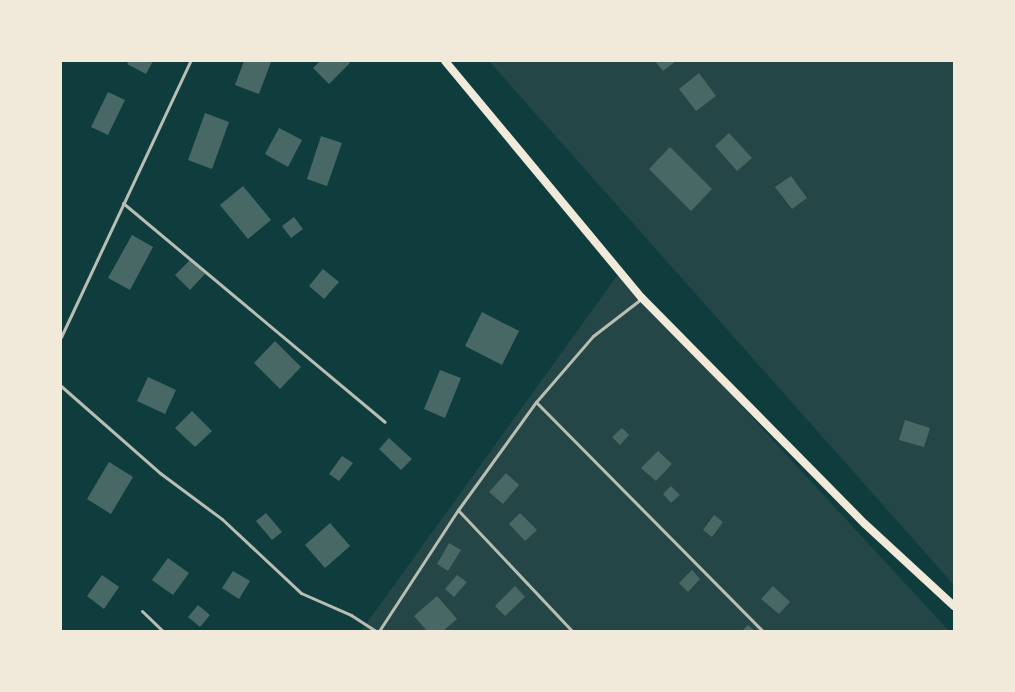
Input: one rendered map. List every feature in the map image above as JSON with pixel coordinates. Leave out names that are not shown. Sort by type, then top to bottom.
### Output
[{"type":"main road","points":[[445,61],[642,298],[865,524],[954,606]]},
{"type":"lane","points":[[61,336],[190,61]]},
{"type":"lane","points":[[123,203],[385,422]]},
{"type":"lane","points":[[61,386],[160,473],[222,520],[301,593],[350,615],[377,631],[458,510],[536,402],[593,336],[642,298]]},
{"type":"lane","points":[[536,402],[763,631]]},
{"type":"lane","points":[[458,510],[572,631]]},
{"type":"lane","points":[[142,611],[164,631]]},
{"type":"shaded area","points":[[489,61],[954,61],[954,585]]},
{"type":"shaded area","points":[[619,273],[949,631],[361,631]]},
{"type":"building","points":[[129,61],[153,61],[146,74],[127,64]]},
{"type":"building","points":[[244,61],[271,62],[259,94],[235,85]]},
{"type":"building","points":[[320,61],[348,61],[350,63],[329,84],[313,68]]},
{"type":"building","points":[[655,61],[676,61],[663,71]]},
{"type":"building","points":[[699,73],[716,96],[696,111],[679,89]]},
{"type":"building","points":[[108,92],[125,100],[108,135],[91,127]]},
{"type":"building","points":[[205,113],[229,122],[212,169],[188,160]]},
{"type":"building","points":[[279,128],[302,140],[288,167],[265,154]]},
{"type":"building","points":[[729,133],[752,158],[737,171],[715,146]]},
{"type":"building","points":[[321,136],[342,143],[327,186],[307,179]]},
{"type":"building","points":[[670,147],[712,189],[691,211],[649,169]]},
{"type":"building","points":[[791,176],[807,198],[792,209],[775,187]]},
{"type":"building","points":[[243,186],[271,220],[248,239],[220,205]]},
{"type":"building","points":[[294,217],[303,229],[291,238],[282,226]]},
{"type":"building","points":[[132,235],[153,247],[130,290],[108,278]]},
{"type":"building","points":[[191,259],[205,274],[190,290],[175,275]]},
{"type":"building","points":[[323,269],[339,282],[324,299],[309,286]]},
{"type":"building","points":[[482,312],[519,331],[502,365],[465,346]]},
{"type":"building","points":[[275,341],[301,367],[280,389],[254,363]]},
{"type":"building","points":[[440,370],[461,378],[445,418],[424,409]]},
{"type":"building","points":[[148,377],[176,390],[165,414],[137,401]]},
{"type":"building","points":[[192,411],[212,431],[195,447],[175,428]]},
{"type":"building","points":[[905,420],[930,428],[924,447],[899,440]]},
{"type":"building","points":[[622,428],[629,435],[620,445],[612,437]]},
{"type":"building","points":[[389,438],[412,459],[401,470],[379,449]]},
{"type":"building","points":[[658,451],[672,464],[656,481],[641,468]]},
{"type":"building","points":[[342,456],[353,463],[339,481],[329,474]]},
{"type":"building","points":[[109,462],[133,477],[111,514],[87,499]]},
{"type":"building","points":[[506,473],[519,485],[503,504],[489,492]]},
{"type":"building","points":[[671,486],[680,495],[671,503],[663,494]]},
{"type":"building","points":[[266,513],[282,532],[272,540],[256,521]]},
{"type":"building","points":[[520,513],[537,530],[525,541],[509,524]]},
{"type":"building","points":[[714,515],[723,522],[712,537],[703,530]]},
{"type":"building","points":[[330,523],[350,546],[325,568],[305,545]]},
{"type":"building","points":[[449,543],[461,550],[448,571],[437,564]]},
{"type":"building","points":[[168,558],[189,573],[173,595],[152,580]]},
{"type":"building","points":[[692,570],[700,579],[688,592],[679,583]]},
{"type":"building","points":[[233,571],[250,581],[239,599],[222,588]]},
{"type":"building","points":[[102,575],[119,587],[104,609],[87,596]]},
{"type":"building","points":[[457,575],[467,582],[454,597],[445,589]]},
{"type":"building","points":[[515,586],[525,597],[505,616],[495,606]]},
{"type":"building","points":[[773,586],[790,602],[779,614],[761,599]]},
{"type":"building","points":[[437,596],[457,619],[443,631],[427,631],[414,616]]},
{"type":"building","points":[[198,605],[210,615],[200,627],[188,617]]},
{"type":"building","points":[[748,625],[755,631],[742,631]]}]
